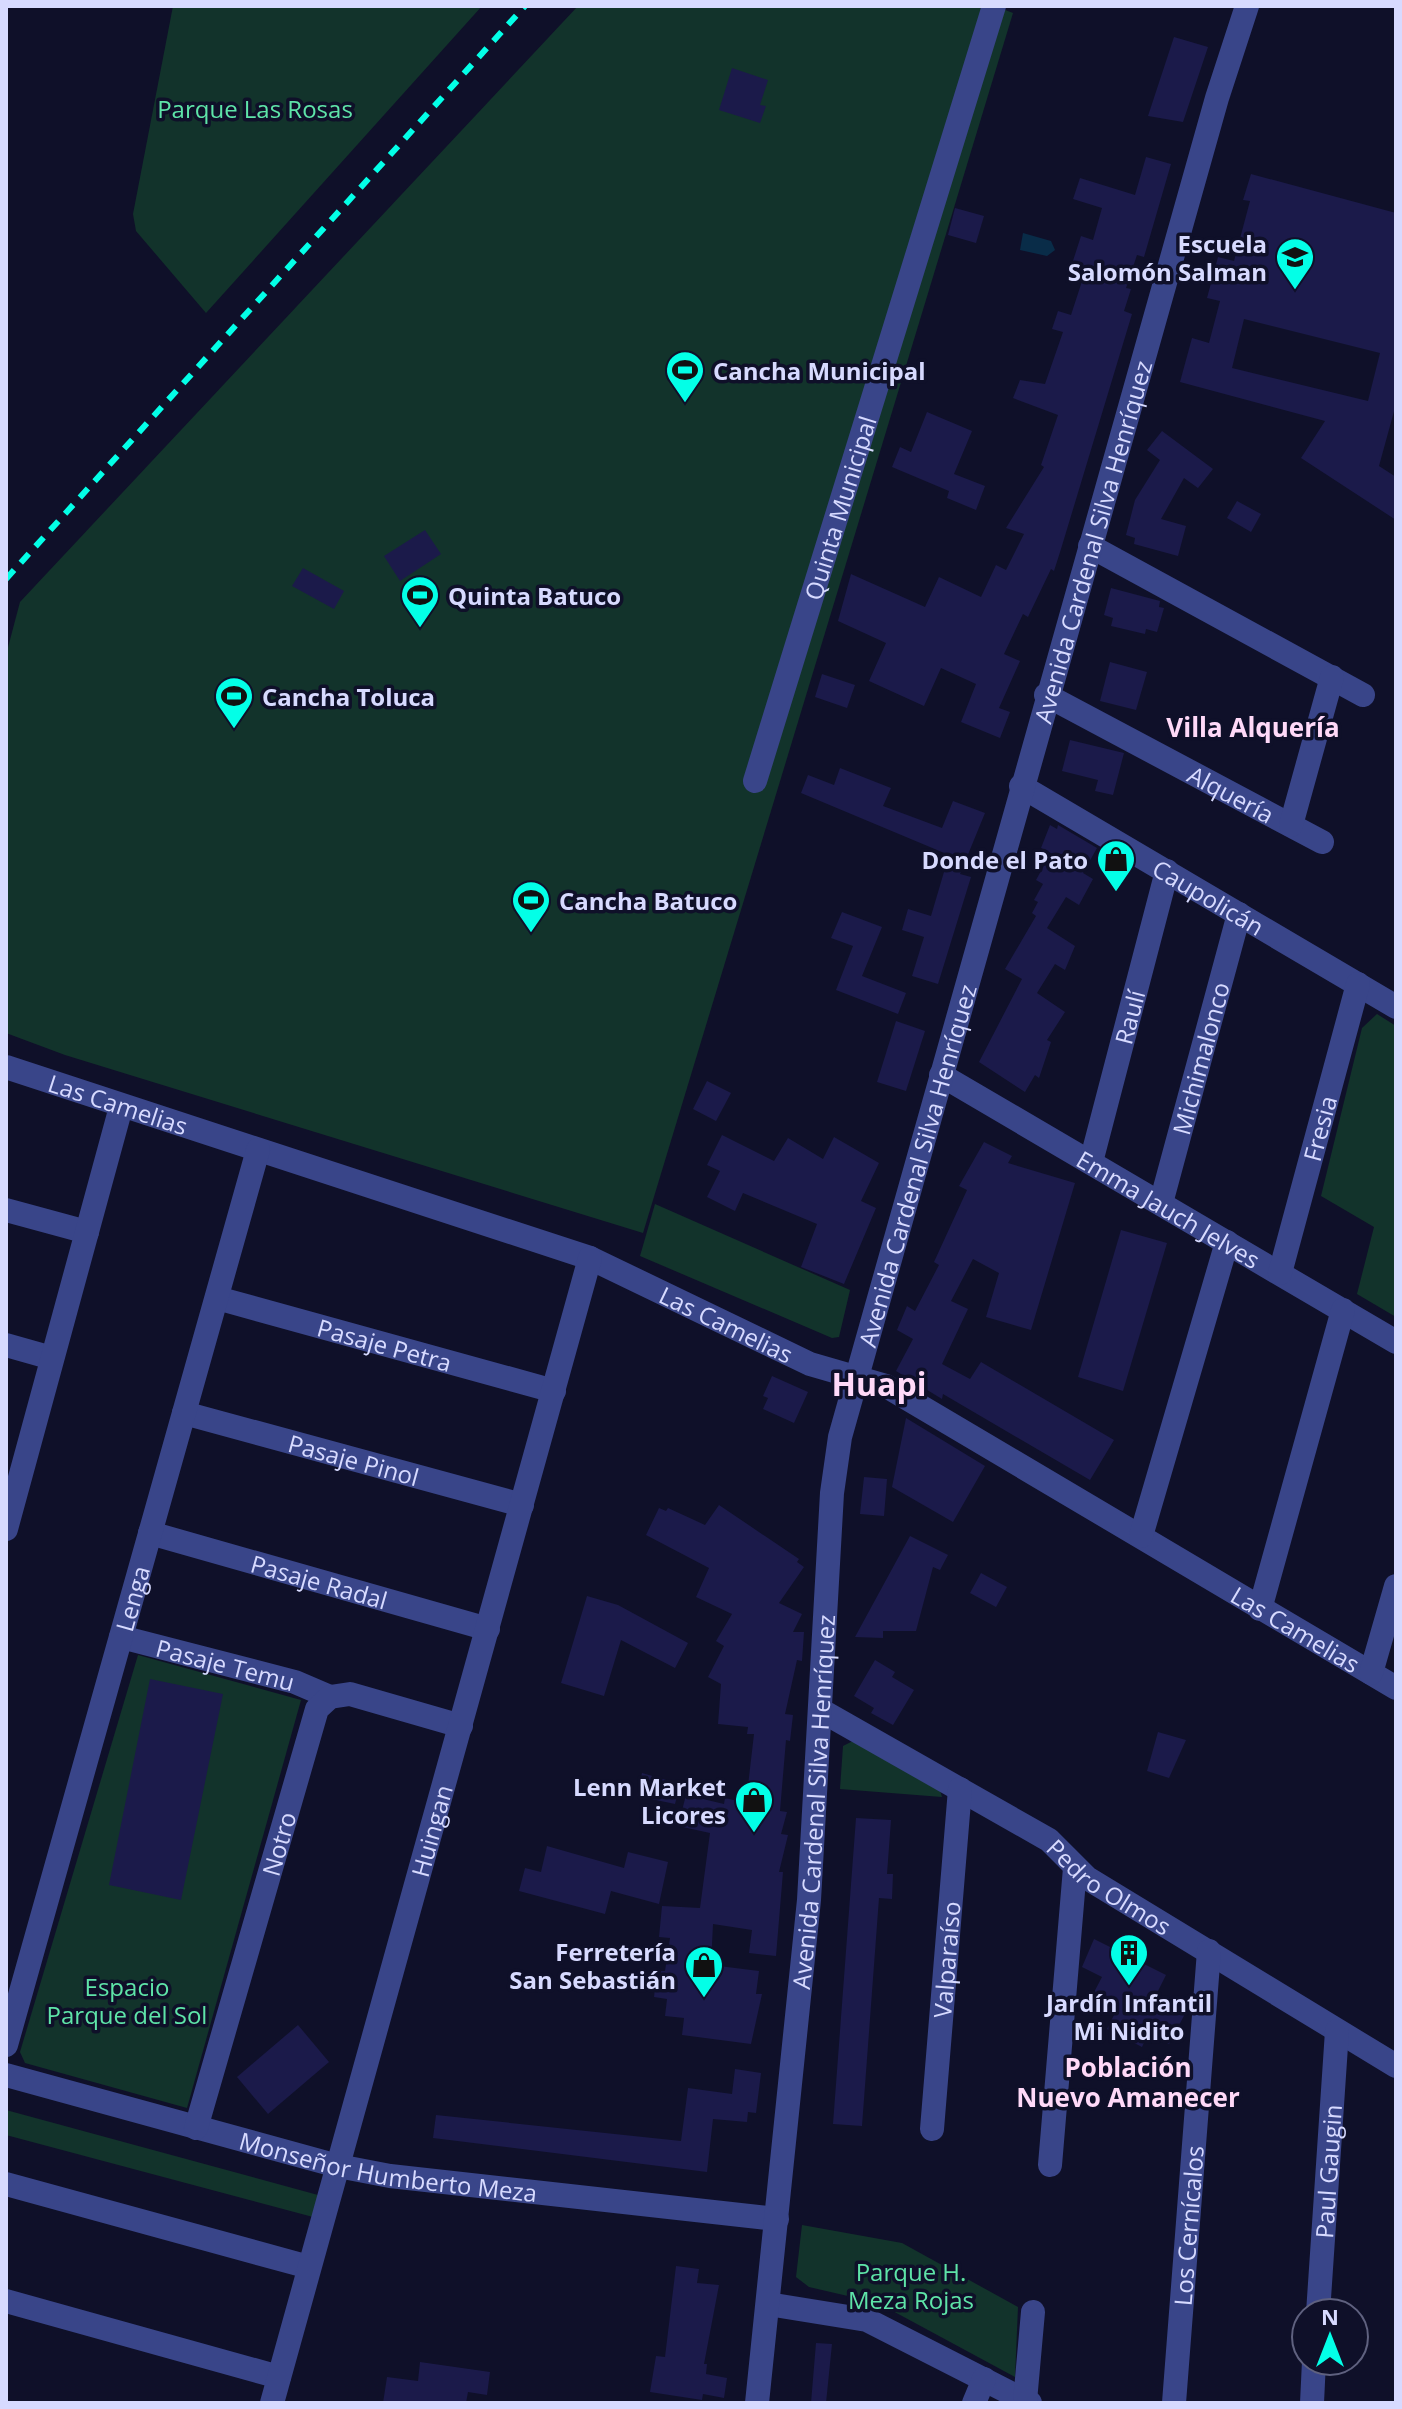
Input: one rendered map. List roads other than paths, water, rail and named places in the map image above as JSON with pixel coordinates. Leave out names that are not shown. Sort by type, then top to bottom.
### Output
[{"type":"street","name":"Quinta Municipal","points":[[755,781],[994,6]]},
{"type":"street","name":"Avenida Cardenal Silva Henríquez","points":[[757,2403],[809,1900],[832,1493],[840,1437],[854,1377],[1046,695],[1217,98],[1247,6]]},
{"type":"street","points":[[1090,546],[1363,695]]},
{"type":"street","name":"Alquería","points":[[1291,825],[1332,677]]},
{"type":"street","name":"Alquería","points":[[1046,695],[1322,842]]},
{"type":"street","name":"Caupolicán","points":[[1021,786],[1396,1007]]},
{"type":"street","name":"Raulí","points":[[1091,1162],[1167,871]]},
{"type":"street","name":"Michimalonco","points":[[1161,1203],[1239,914]]},
{"type":"street","name":"Fresia","points":[[1280,1273],[1358,984]]},
{"type":"street","name":"Las Camelias","points":[[6,1067],[590,1258],[802,1360],[886,1386],[1396,1688]]},
{"type":"street","name":"Emma Jauch Jelves","points":[[941,1075],[1396,1342]]},
{"type":"street","points":[[6,1529],[12,1480],[52,1358],[121,1107]]},
{"type":"street","name":"Lenga","points":[[6,2045],[258,1150]]},
{"type":"street","points":[[6,1210],[87,1232]]},
{"type":"street","points":[[1141,1536],[1227,1242]]},
{"type":"street","name":"Huingan","points":[[272,2403],[590,1258]]},
{"type":"street","name":"Pasaje Petra","points":[[217,1298],[554,1391]]},
{"type":"street","points":[[1260,1609],[1343,1310]]},
{"type":"street","points":[[6,1345],[52,1358]]},
{"type":"street","name":"Pasaje Pinol","points":[[184,1413],[522,1505]]},
{"type":"street","name":"Pasaje Radal","points":[[150,1533],[488,1629]]},
{"type":"street","points":[[1371,1673],[1396,1586]]},
{"type":"street","name":"Pasaje Temu","points":[[121,1637],[295,1682],[330,1697]]},
{"type":"street","points":[[330,1697],[350,1694],[461,1726]]},
{"type":"street","name":"Notro","points":[[196,2128],[313,1717],[330,1697]]},
{"type":"street","name":"Pedro Olmos","points":[[822,1711],[1049,1840],[1075,1868],[1396,2066]]},
{"type":"street","name":"Valparaíso","points":[[932,2129],[960,1789]]},
{"type":"street","points":[[1050,2165],[1075,1868]]},
{"type":"street","name":"Los Cernícalos","points":[[1174,2403],[1209,1951]]},
{"type":"street","name":"Paul Gaugin","points":[[1319,2297],[1337,2031]]},
{"type":"street","name":"Monseñor Humberto Meza","points":[[6,2075],[338,2166],[426,2181],[777,2219]]},
{"type":"street","points":[[6,2184],[309,2267]]},
{"type":"street","points":[[6,2301],[279,2377]]},
{"type":"street","points":[[768,2304],[867,2320],[1028,2402],[1033,2312]]},
{"type":"street","points":[[1312,2403],[1313,2377]]},
{"type":"street","points":[[974,2403],[984,2379]]},
{"type":"water","points":[[1023,233],[1051,241],[1055,250],[1047,256],[1020,250]]},
{"type":"railway","points":[[6,579],[525,6]]},
{"type":"place","name":"Escuela Salomón Salman","points":[[1295,291]]},
{"type":"place","name":"Cancha Municipal","points":[[685,404]]},
{"type":"place","name":"Quinta Batuco","points":[[420,629]]},
{"type":"place","name":"Cancha Toluca","points":[[234,730]]},
{"type":"place","name":"Donde el Pato","points":[[1116,893]]},
{"type":"place","name":"Cancha Batuco","points":[[531,934]]},
{"type":"place","name":"Lenn Market Licores","points":[[754,1834]]},
{"type":"place","name":"Jardín Infantil Mi Nidito","points":[[1129,1987]]},
{"type":"place","name":"Ferretería San Sebastián","points":[[704,1999]]},
{"type":"district","name":"Villa Alquería","points":[[1253,727]]},
{"type":"district","name":"Huapi","points":[[879,1383]]},
{"type":"district","name":"Población Nuevo Amanecer","points":[[1128,2082]]},
{"type":"park label","name":"Parque Las Rosas","points":[[255,108]]},
{"type":"park label","name":"Espacio Parque del Sol","points":[[127,2000]]},
{"type":"park label","name":"Parque H. Meza Rojas","points":[[911,2285]]}]
